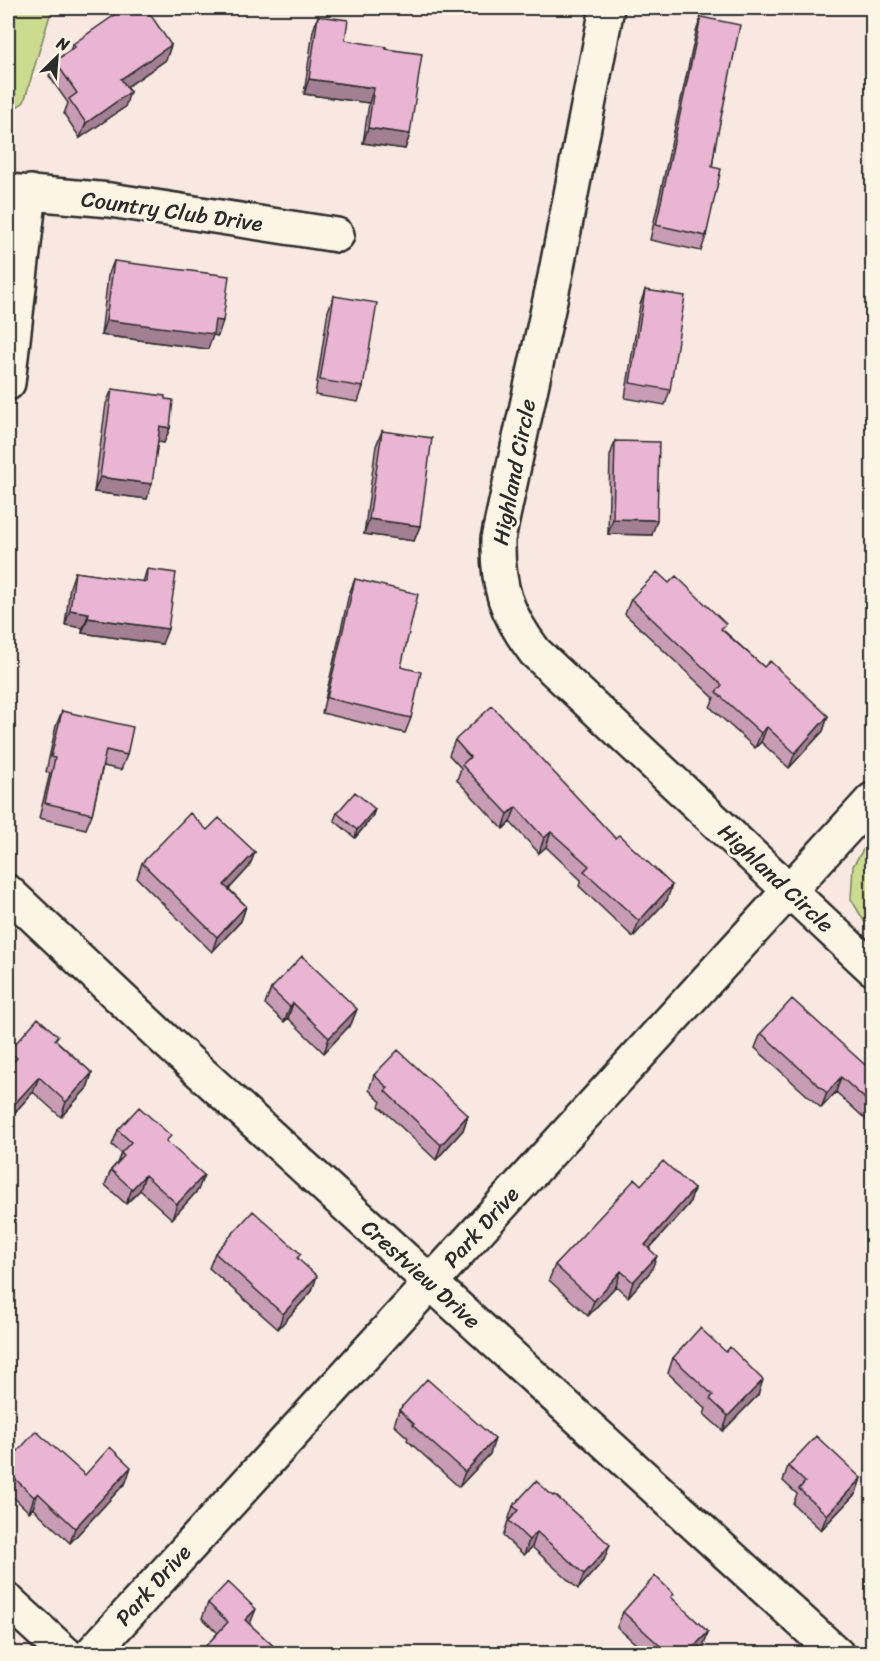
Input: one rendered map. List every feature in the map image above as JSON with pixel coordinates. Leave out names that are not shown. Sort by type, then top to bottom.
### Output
[{"type":"street","name":"Highland Circle","points":[[607,8],[555,277],[498,539],[501,586],[518,629],[535,652],[873,968]]},
{"type":"street","name":"Country Club Drive","points":[[19,192],[110,200],[337,235]]},
{"type":"street","points":[[8,383],[19,192]]},
{"type":"street","name":"Park Drive","points":[[91,1653],[873,800]]},
{"type":"street","name":"Crestview Drive","points":[[8,891],[164,1039],[837,1653]]},
{"type":"street","points":[[8,1601],[66,1653]]},
{"type":"green space","points":[[8,8],[52,8],[24,102],[8,113]]},
{"type":"green space","points":[[872,835],[872,929],[864,921],[851,899],[853,866]]},
{"type":"building","points":[[125,8],[146,8],[171,45],[121,79],[130,92],[86,123],[69,99],[77,93],[55,61],[75,47],[73,44]]},
{"type":"building","points":[[318,16],[348,20],[345,40],[422,54],[410,134],[368,128],[374,88],[309,79]]},
{"type":"building","points":[[701,17],[740,25],[715,147],[712,167],[721,169],[706,236],[656,225]]},
{"type":"building","points":[[114,261],[229,276],[223,321],[215,320],[213,334],[106,320]]},
{"type":"building","points":[[645,290],[685,296],[670,390],[630,383]]},
{"type":"building","points":[[334,296],[377,303],[363,387],[320,380]]},
{"type":"building","points":[[112,389],[165,396],[165,399],[173,400],[170,428],[160,426],[152,484],[100,477]]},
{"type":"building","points":[[382,431],[432,438],[420,526],[369,519]]},
{"type":"building","points":[[615,441],[659,442],[657,520],[613,519]]},
{"type":"building","points":[[147,569],[176,573],[168,629],[88,618],[89,613],[70,610],[75,572],[146,582]]},
{"type":"building","points":[[657,572],[669,583],[676,576],[726,624],[721,629],[764,667],[770,661],[828,716],[795,753],[767,727],[761,733],[716,692],[722,685],[631,599]]},
{"type":"building","points":[[355,579],[418,594],[401,667],[421,672],[411,718],[327,698]]},
{"type":"building","points":[[492,706],[615,838],[619,835],[672,885],[639,921],[584,871],[589,866],[551,832],[544,838],[516,807],[508,814],[462,765],[470,757],[455,740]]},
{"type":"building","points":[[62,711],[133,727],[127,755],[106,750],[92,814],[45,803],[55,758],[51,757]]},
{"type":"building","points":[[355,792],[375,809],[357,830],[337,813]]},
{"type":"building","points":[[190,813],[207,830],[219,818],[255,852],[224,885],[246,906],[217,937],[142,863]]},
{"type":"building","points":[[302,956],[357,1009],[329,1038],[293,1003],[290,1007],[271,989]]},
{"type":"building","points":[[792,999],[873,1072],[873,1106],[841,1077],[827,1093],[761,1033]]},
{"type":"building","points":[[38,1018],[58,1036],[55,1040],[92,1073],[66,1102],[39,1077],[8,1111],[8,1068],[17,1058],[9,1051]]},
{"type":"building","points":[[398,1050],[468,1115],[441,1145],[385,1091],[388,1088],[374,1075]]},
{"type":"building","points":[[139,1107],[171,1136],[166,1141],[204,1175],[177,1204],[145,1175],[132,1189],[111,1170],[124,1156],[121,1153],[131,1142],[118,1130]]},
{"type":"building","points":[[663,1161],[694,1189],[645,1245],[657,1256],[633,1282],[621,1271],[594,1301],[555,1265],[635,1179],[641,1185]]},
{"type":"building","points":[[253,1211],[301,1254],[297,1258],[317,1276],[283,1314],[215,1253]]},
{"type":"building","points":[[700,1328],[726,1352],[730,1347],[763,1380],[728,1416],[710,1399],[713,1395],[673,1358]]},
{"type":"building","points":[[427,1379],[495,1439],[465,1472],[412,1425],[414,1424],[399,1410]]},
{"type":"building","points":[[36,1431],[85,1475],[110,1447],[131,1467],[75,1528],[38,1493],[34,1497],[8,1472],[8,1462]]},
{"type":"building","points":[[816,1436],[861,1478],[827,1515],[799,1489],[805,1482],[788,1466]]},
{"type":"building","points":[[536,1481],[553,1496],[555,1495],[610,1545],[584,1574],[537,1532],[529,1540],[509,1521],[518,1510],[513,1506]]},
{"type":"building","points":[[655,1576],[674,1594],[671,1597],[708,1632],[688,1653],[668,1653],[623,1612]]},
{"type":"building","points":[[228,1582],[256,1609],[245,1620],[281,1653],[206,1653],[202,1650],[228,1622],[208,1603]]}]
